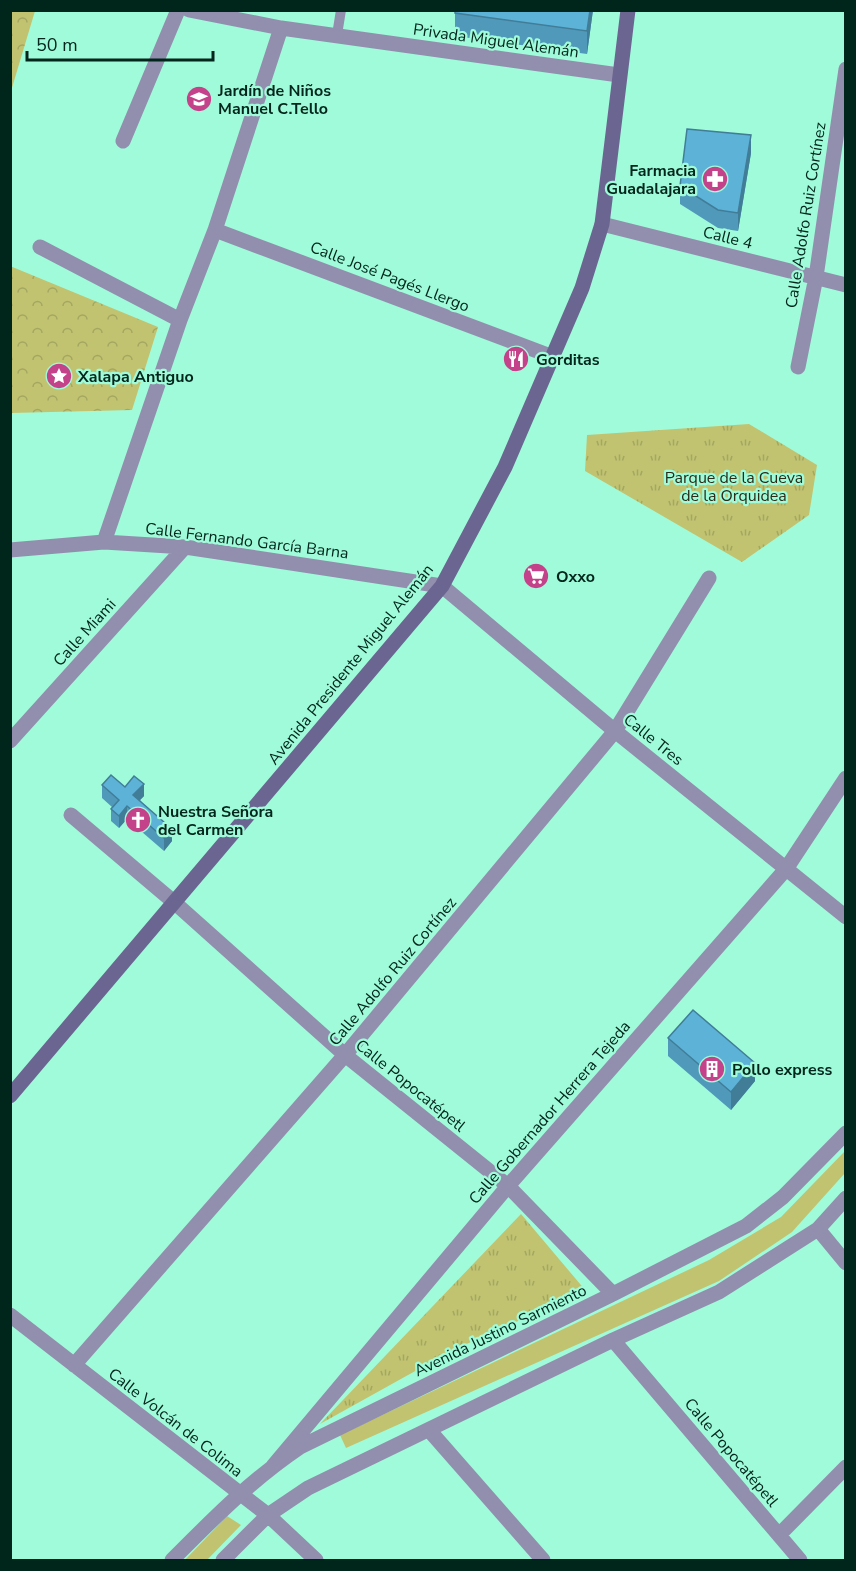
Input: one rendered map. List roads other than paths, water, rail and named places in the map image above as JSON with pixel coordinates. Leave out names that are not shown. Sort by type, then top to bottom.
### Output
[{"type":"main road","name":"Avenida Presidente Miguel Alemán","points":[[10,1096],[442,586],[505,467],[582,288],[602,224],[628,10]]},
{"type":"street","points":[[123,141],[178,10]]},
{"type":"street","name":"Privada Miguel Alemán","points":[[189,10],[281,28],[619,75]]},
{"type":"street","points":[[104,542],[180,320],[215,230],[281,28]]},
{"type":"street","name":"Calle Adolfo Ruiz Cortínez","points":[[798,368],[816,277],[846,69]]},
{"type":"street","name":"Calle 4","points":[[602,224],[846,285]]},
{"type":"street","name":"Calle José Pagés Llergo","points":[[215,230],[553,357]]},
{"type":"street","points":[[40,247],[180,320]]},
{"type":"street","name":"Calle Fernando García Barna","points":[[10,550],[104,542],[185,547],[442,586]]},
{"type":"street","name":"Calle Miami","points":[[10,741],[185,547]]},
{"type":"street","name":"Calle Adolfo Ruiz Cortínez","points":[[74,1365],[345,1055],[615,731],[709,578]]},
{"type":"street","name":"Calle Tres","points":[[442,586],[615,731],[846,917]]},
{"type":"street","name":"Calle Gobernador Herrera Tejeda","points":[[273,1466],[508,1186],[786,869],[846,778]]},
{"type":"street","name":"Calle Popocatépetl","points":[[71,815],[175,903],[345,1055],[508,1186],[613,1294]]},
{"type":"street","name":"Avenida Justino Sarmiento","points":[[172,1560],[239,1493],[300,1447],[613,1294],[746,1226],[783,1197],[846,1133]]},
{"type":"street","points":[[223,1560],[268,1515],[308,1488],[613,1340],[719,1292],[819,1229],[846,1198]]},
{"type":"street","points":[[819,1229],[846,1263]]},
{"type":"street","name":"Calle Volcán de Colima","points":[[10,1315],[268,1515],[316,1560]]},
{"type":"street","name":"Calle Popocatépetl","points":[[613,1340],[800,1560]]},
{"type":"street","points":[[429,1430],[543,1560]]},
{"type":"street","points":[[779,1535],[846,1467]]},
{"type":"lane","points":[[337,35],[341,10]]},
{"type":"place","name":"Jardín de Niños Manuel C.Tello","points":[[199,99]]},
{"type":"place","name":"Farmacia Guadalajara","points":[[715,179]]},
{"type":"place","name":"Gorditas","points":[[516,359]]},
{"type":"place","name":"Xalapa Antiguo","points":[[59,376]]},
{"type":"place","name":"Oxxo","points":[[536,576]]},
{"type":"place","name":"Nuestra Señora del Carmen","points":[[138,820]]},
{"type":"place","name":"Pollo express","points":[[712,1069]]},
{"type":"park label","name":"Parque de la Cueva de la Orquidea","points":[[734,486]]}]
